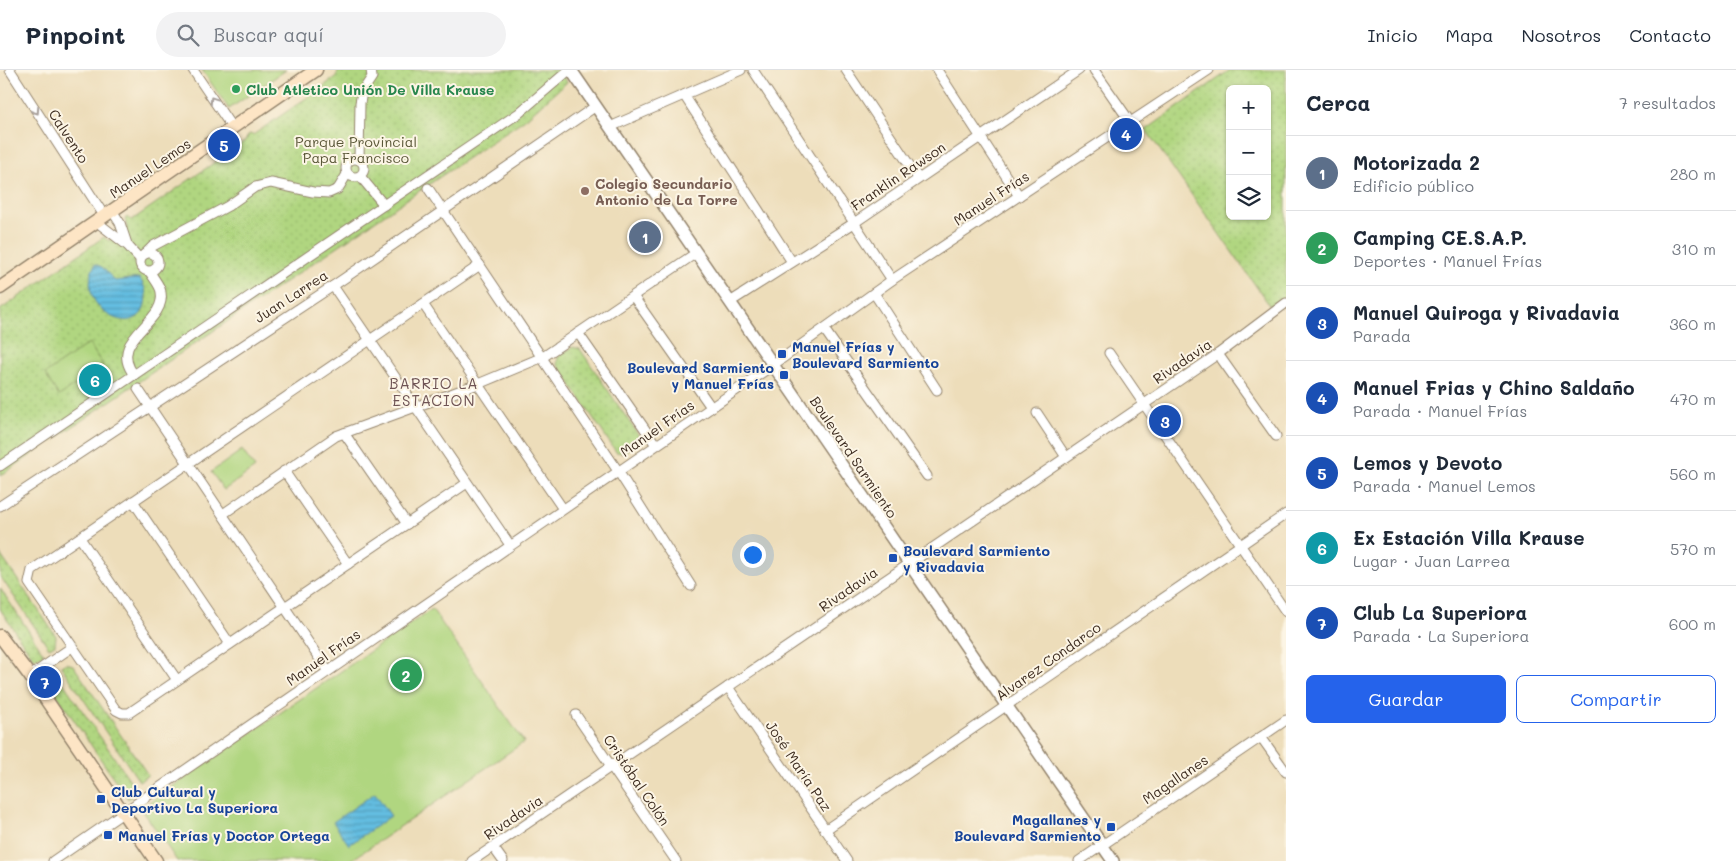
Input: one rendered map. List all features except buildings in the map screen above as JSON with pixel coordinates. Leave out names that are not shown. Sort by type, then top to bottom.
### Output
[{"type":"main road","name":"Manuel Lemos","points":[[0,288],[316,70]]},
{"type":"main road","points":[[0,629],[156,861]]},
{"type":"main road","points":[[0,636],[27,671]]},
{"type":"street","name":"Calvento","points":[[10,70],[105,217]]},
{"type":"street","points":[[193,70],[233,129]]},
{"type":"street","points":[[360,176],[364,168],[359,160],[360,103],[362,92],[372,76],[371,70]]},
{"type":"street","points":[[0,466],[519,113],[570,70]]},
{"type":"street","name":"Boulevard Sarmiento","points":[[570,70],[1113,861]]},
{"type":"street","points":[[610,127],[741,70]]},
{"type":"street","points":[[753,70],[892,280]]},
{"type":"street","points":[[846,70],[918,178]]},
{"type":"street","points":[[937,70],[1019,196]]},
{"type":"street","name":"Franklin Rawson","points":[[730,302],[854,223],[1079,70]]},
{"type":"street","points":[[1094,70],[1130,123]]},
{"type":"street","name":"Manuel Frías","points":[[53,861],[327,670],[773,365],[892,280],[1209,70]]},
{"type":"street","points":[[684,95],[792,262]]},
{"type":"street","name":"Juan Larrea","points":[[0,506],[332,286],[596,106]]},
{"type":"street","points":[[359,160],[353,159],[347,162],[345,168],[347,174],[352,177],[360,176]]},
{"type":"street","points":[[134,375],[127,362],[128,349],[161,300],[160,289],[150,272],[142,268],[142,257],[152,246],[235,202],[255,187],[271,183],[313,192],[328,193],[338,189],[347,174]]},
{"type":"street","points":[[360,176],[384,205]]},
{"type":"street","points":[[428,188],[543,357],[691,586]]},
{"type":"street","points":[[105,217],[128,246],[142,257]]},
{"type":"street","points":[[105,217],[120,224],[122,236],[128,246]]},
{"type":"street","points":[[223,514],[336,436],[478,384],[543,357],[696,252]]},
{"type":"street","points":[[142,257],[154,254],[158,259],[157,268],[150,272]]},
{"type":"street","points":[[468,483],[129,713],[122,714],[116,710],[29,582],[32,570],[133,502],[188,462],[480,266]]},
{"type":"street","points":[[332,286],[510,545]]},
{"type":"street","points":[[874,293],[937,390]]},
{"type":"street","points":[[632,296],[711,407]]},
{"type":"street","name":"Rivadavia","points":[[472,861],[1218,354],[1286,303]]},
{"type":"street","points":[[423,304],[563,509]]},
{"type":"street","points":[[824,329],[927,476]]},
{"type":"street","points":[[578,333],[656,445]]},
{"type":"street","points":[[1108,353],[1286,612]]},
{"type":"street","points":[[1218,354],[1276,436]]},
{"type":"street","points":[[138,389],[327,670]]},
{"type":"street","points":[[1036,413],[1066,457]]},
{"type":"street","points":[[344,433],[407,524]]},
{"type":"street","points":[[284,471],[348,564]]},
{"type":"street","points":[[133,502],[230,644]]},
{"type":"street","name":"Alvarez Condarco","points":[[826,830],[1286,514]]},
{"type":"street","points":[[80,538],[177,680]]},
{"type":"street","points":[[27,671],[72,647]]},
{"type":"street","name":"José María Paz","points":[[728,687],[847,861]]},
{"type":"street","name":"Cristóbal Colón","points":[[576,715],[676,861]]},
{"type":"street","name":"Magallanes","points":[[1079,861],[1286,720]]},
{"type":"street","points":[[1261,737],[1286,772]]},
{"type":"street","points":[[494,847],[503,861]]},
{"type":"green space","name":"Club Atletico Unión De Villa Krause","points":[[202,70],[286,70],[229,109]]},
{"type":"green space","name":"Parque Provincial Papa Francisco","points":[[339,70],[559,70],[567,82],[525,119],[0,476],[0,310],[104,237],[109,241],[115,231],[127,228],[125,219],[127,217],[132,220],[245,141],[249,134],[253,135],[335,78]]},
{"type":"green space","points":[[1230,70],[1286,70],[1286,295],[1270,306],[1146,130]]},
{"type":"green space","points":[[89,343],[103,366],[59,396],[45,374]]},
{"type":"green space","points":[[573,347],[580,349],[639,436],[638,443],[623,453],[616,452],[557,364],[558,357]]},
{"type":"green space","points":[[242,450],[255,468],[224,490],[211,472]]},
{"type":"green space","points":[[0,554],[56,636],[55,645],[49,648],[0,576]]},
{"type":"green space","points":[[0,588],[44,654],[33,658],[0,609]]},
{"type":"green space","points":[[432,609],[524,742],[350,861],[177,861],[141,808]]},
{"type":"green space","points":[[66,663],[73,665],[148,775],[139,781],[61,666]]},
{"type":"green space","points":[[53,668],[138,792],[128,799],[43,675]]},
{"type":"water","points":[[95,264],[102,267],[115,281],[139,278],[145,287],[146,293],[145,304],[140,315],[131,320],[120,320],[109,315],[99,307],[92,295],[90,280]]},
{"type":"water","points":[[375,793],[391,816],[349,845],[333,822]]},
{"type":"place","name":"Club Atletico Unión De Villa Krause","points":[[236,89]]},
{"type":"place","name":"Manuel Frias y Chino Saldaño","points":[[1126,134]]},
{"type":"place","name":"Lemos y Devoto","points":[[224,145]]},
{"type":"place","name":"Colegio Secundario Antonio de La Torre","points":[[585,191]]},
{"type":"place","name":"Motorizada 2","points":[[645,237]]},
{"type":"place","name":"Manuel Frías y Boulevard Sarmiento","points":[[782,354]]},
{"type":"place","name":"Boulevard Sarmiento y Manuel Frías","points":[[784,375]]},
{"type":"place","name":"Ex Estación Villa Krause","points":[[95,380]]},
{"type":"place","name":"Manuel Quiroga y Rivadavia","points":[[1165,421]]},
{"type":"place","name":"Boulevard Sarmiento y Rivadavia","points":[[893,558]]},
{"type":"place","name":"Camping CE.S.A.P.","points":[[406,675]]},
{"type":"place","name":"Club La Superiora","points":[[45,682]]},
{"type":"place","name":"Club Cultural y Deportivo La Superiora","points":[[101,799]]},
{"type":"place","name":"Magallanes y Boulevard Sarmiento","points":[[1111,827]]},
{"type":"place","name":"Manuel Frías y Doctor Ortega","points":[[108,835]]},
{"type":"district","name":"BARRIO LA ESTACION","points":[[434,392]]}]
